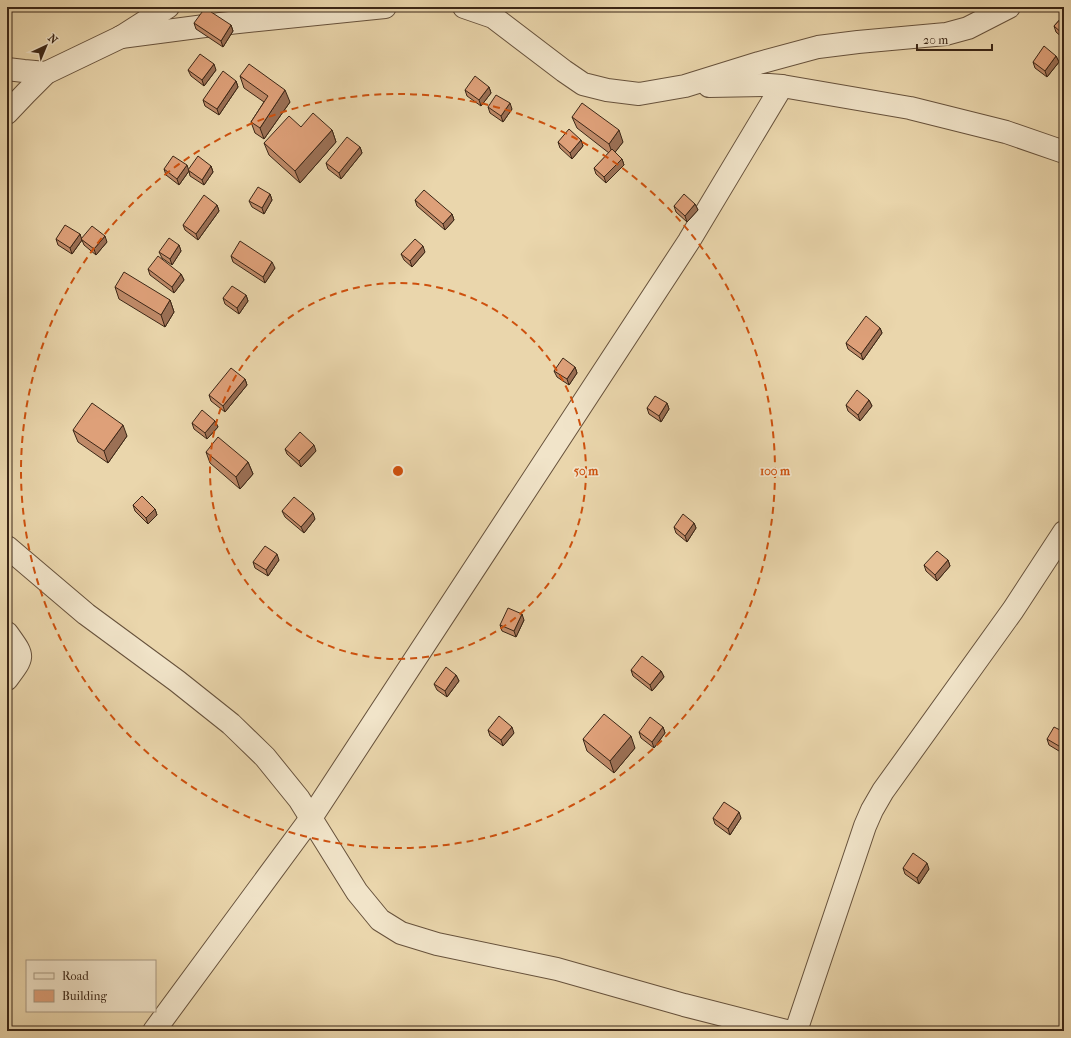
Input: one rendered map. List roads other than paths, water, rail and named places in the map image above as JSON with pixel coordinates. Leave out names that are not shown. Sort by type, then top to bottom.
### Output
[{"type":"street","points":[[7,113],[46,73],[122,36],[168,7]]},
{"type":"street","points":[[122,36],[384,7]]},
{"type":"street","points":[[464,7],[493,17],[583,84],[607,90],[639,94],[686,86],[759,63],[818,47],[946,34],[968,28],[1009,7]]},
{"type":"street","points":[[7,69],[46,73]]},
{"type":"street","points":[[686,86],[782,86],[910,108],[1006,132],[1064,152]]},
{"type":"street","points":[[154,1031],[311,818],[689,241],[782,86]]},
{"type":"street","points":[[796,1031],[865,826],[872,810],[883,792],[1013,610],[1064,532]]},
{"type":"street","points":[[7,547],[86,614],[177,681],[231,724],[265,757],[299,799],[357,892],[380,920],[401,933],[437,944],[557,969],[684,1005],[786,1031]]},
{"type":"street","points":[[7,633],[21,656],[18,664],[7,679]]}]
